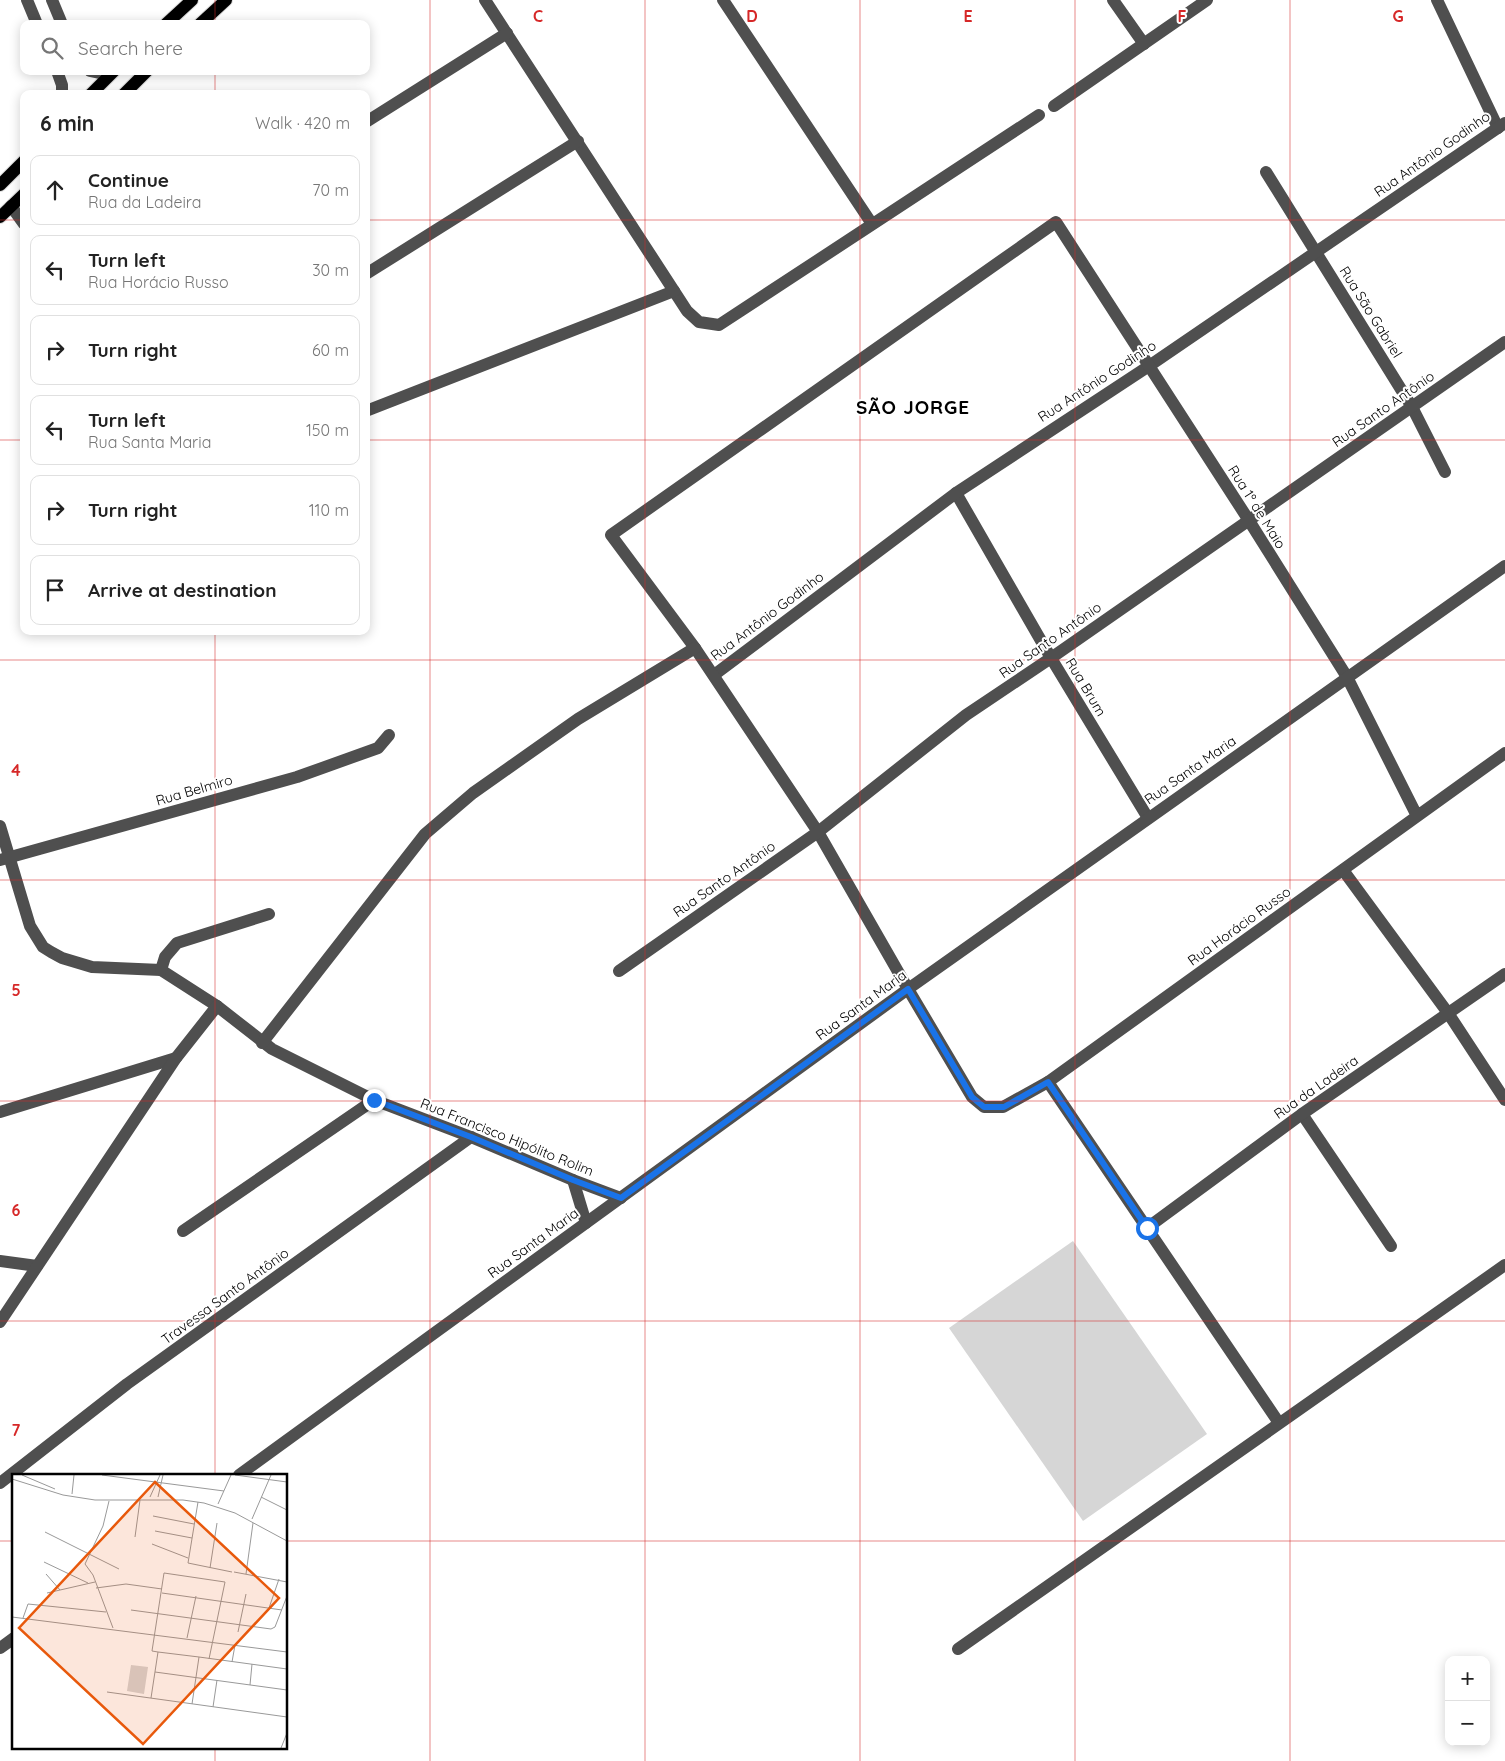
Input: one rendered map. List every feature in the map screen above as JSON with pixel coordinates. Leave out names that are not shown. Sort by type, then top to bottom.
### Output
[{"type":"main road","points":[[170,20],[192,0]]},
{"type":"main road","points":[[204,20],[226,0]]},
{"type":"main road","points":[[95,90],[109,75]]},
{"type":"main road","points":[[128,90],[143,75]]},
{"type":"main road","points":[[0,185],[20,165]]},
{"type":"main road","points":[[0,217],[20,198]]},
{"type":"street","points":[[28,0],[36,20]]},
{"type":"street","points":[[52,0],[60,20]]},
{"type":"street","points":[[485,0],[687,311],[700,322],[720,325],[1039,116]]},
{"type":"street","points":[[723,0],[872,224]]},
{"type":"street","points":[[1113,0],[1144,44]]},
{"type":"street","points":[[1054,106],[1207,0]]},
{"type":"street","points":[[1437,0],[1501,125]]},
{"type":"street","points":[[370,119],[507,32]]},
{"type":"street","points":[[58,75],[62,90]]},
{"type":"street","name":"Rua Antônio Godinho","points":[[714,675],[956,493],[1149,366],[1501,125]]},
{"type":"street","points":[[370,271],[578,141]]},
{"type":"street","name":"Rua São Gabriel","points":[[1266,172],[1412,407],[1445,472]]},
{"type":"street","points":[[11,206],[20,218]]},
{"type":"street","name":"Rua 1º de Maio","points":[[695,648],[611,535],[1056,222],[1248,519],[1347,677],[1417,816]]},
{"type":"street","points":[[370,409],[674,291]]},
{"type":"street","name":"Rua Santo Antônio","points":[[618,971],[818,832],[966,715],[1505,342]]},
{"type":"street","name":"Rua Brum","points":[[956,493],[1051,658],[1148,818]]},
{"type":"street","name":"Rua Santa Maria","points":[[240,1474],[908,989],[1347,677],[1504,568]]},
{"type":"street","points":[[262,1043],[425,834],[473,793],[578,719],[695,648],[818,832],[908,989]]},
{"type":"street","name":"Rua Belmiro","points":[[5,858],[297,777],[378,748],[389,735]]},
{"type":"street","name":"Rua Horácio Russo","points":[[908,989],[972,1097],[984,1107],[1004,1107],[1048,1082],[1505,753]]},
{"type":"street","points":[[0,826],[5,858],[30,926],[43,947],[62,958],[92,967],[161,970],[165,957],[177,943],[268,914]]},
{"type":"street","points":[[1343,870],[1448,1014],[1505,1100]]},
{"type":"street","name":"Rua Francisco Hipólito Rolim","points":[[161,970],[217,1006],[262,1043],[374,1100],[621,1198]]},
{"type":"street","name":"Rua da Ladeira","points":[[1147,1228],[1302,1114],[1505,974]]},
{"type":"street","points":[[0,1322],[176,1058],[217,1006]]},
{"type":"street","points":[[0,1112],[176,1058]]},
{"type":"street","points":[[1048,1082],[1279,1423]]},
{"type":"street","points":[[183,1231],[374,1100]]},
{"type":"street","points":[[1302,1114],[1391,1246]]},
{"type":"street","name":"Travessa Santo Antônio","points":[[0,1483],[127,1384],[471,1137]]},
{"type":"street","points":[[573,1180],[586,1223]]},
{"type":"street","points":[[0,1262],[37,1266]]},
{"type":"street","points":[[958,1649],[1505,1265]]},
{"type":"street","points":[[0,1648],[12,1639]]},
{"type":"shaded area","points":[[1073,1241],[1207,1434],[1083,1521],[949,1328]]},
{"type":"district","name":"SÃO JORGE","points":[[913,407]]},
{"type":"route","points":[[374,1100],[621,1198],[908,989],[972,1097],[984,1107],[1004,1107],[1048,1082],[1147,1228]]}]
